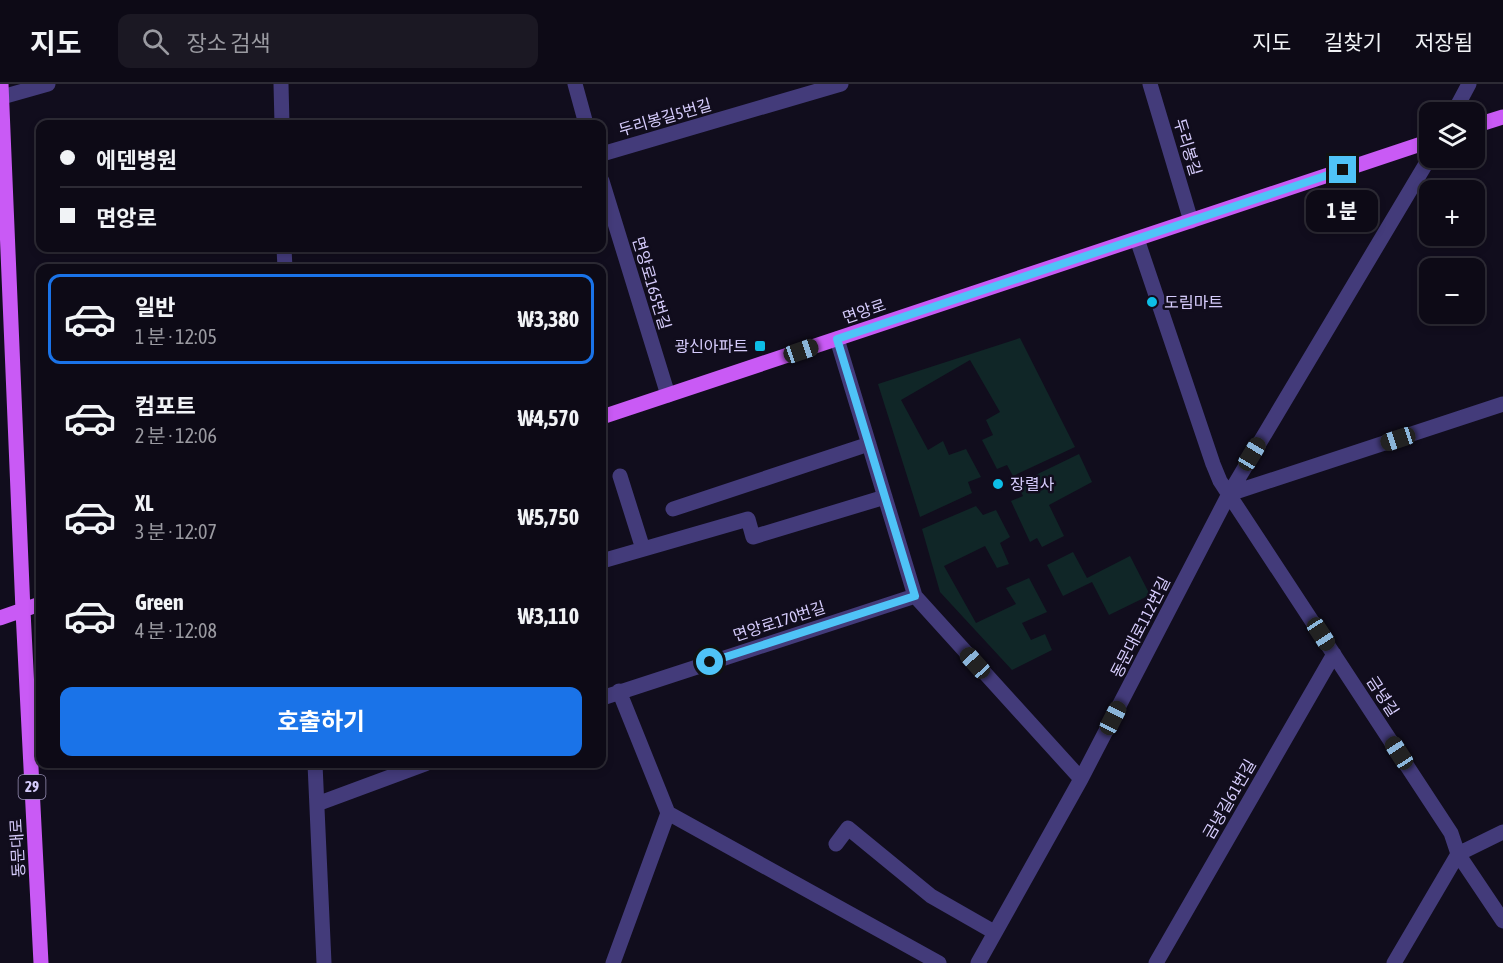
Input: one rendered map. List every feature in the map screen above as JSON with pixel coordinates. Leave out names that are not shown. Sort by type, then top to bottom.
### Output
[{"type":"main road","name":"동문대로","points":[[2,91],[23,611],[41,963]]},
{"type":"main road","points":[[1485,123],[1503,117]]},
{"type":"main road","name":"면앙로","points":[[606,416],[1419,145]]},
{"type":"main road","points":[[0,618],[36,606]]},
{"type":"street","points":[[2,91],[48,84]]},
{"type":"street","points":[[281,84],[282,120]]},
{"type":"street","points":[[576,84],[585,120]]},
{"type":"street","name":"두리봉길5번길","points":[[606,153],[841,84]]},
{"type":"street","name":"두리봉길","points":[[1150,84],[1191,221]]},
{"type":"street","points":[[1459,102],[1469,84]]},
{"type":"street","name":"동문대로112번길","points":[[978,963],[1081,779],[1229,494],[1423,168]]},
{"type":"street","name":"면앙로165번길","points":[[606,194],[668,395]]},
{"type":"street","points":[[1137,239],[1213,464],[1229,494],[1503,404]]},
{"type":"street","points":[[837,339],[915,596],[1081,779]]},
{"type":"street","points":[[673,509],[869,444]]},
{"type":"street","points":[[620,476],[643,549]]},
{"type":"street","name":"금녕길","points":[[1229,494],[1451,833],[1458,854],[1503,921]]},
{"type":"street","points":[[606,560],[748,519],[753,537],[885,497]]},
{"type":"street","name":"면앙로170번길","points":[[606,696],[915,596]]},
{"type":"street","name":"금녕길61번길","points":[[1156,963],[1334,654]]},
{"type":"street","points":[[619,691],[668,813],[939,963]]},
{"type":"street","points":[[315,768],[324,963]]},
{"type":"street","points":[[317,804],[415,768]]},
{"type":"street","points":[[613,963],[668,813]]},
{"type":"street","points":[[836,844],[848,828],[931,896],[994,932]]},
{"type":"street","points":[[1394,963],[1458,854],[1503,832]]},
{"type":"green space","points":[[1020,338],[1075,447],[1013,476],[1007,465],[997,469],[982,440],[993,435],[986,420],[1000,412],[970,360],[901,400],[928,450],[943,441],[949,455],[966,449],[981,477],[968,482],[972,493],[920,517],[878,384]]},
{"type":"green space","points":[[1079,454],[1092,482],[1049,505],[1064,536],[1042,547],[1037,538],[1030,542],[1011,501],[1023,496],[1017,484]]},
{"type":"green space","points":[[976,506],[983,515],[996,510],[1010,537],[1000,543],[1009,564],[997,568],[985,546],[944,566],[976,623],[1016,604],[1006,588],[1029,578],[1047,612],[1022,623],[1031,640],[1045,634],[1052,650],[1012,670],[940,592],[922,529]]},
{"type":"green space","points":[[1073,552],[1087,578],[1130,556],[1150,595],[1109,615],[1092,582],[1063,596],[1047,565]]},
{"type":"place","name":"도림마트","points":[[1152,302]]},
{"type":"place","name":"광신아파트","points":[[760,346]]},
{"type":"place","name":"장렬사","points":[[998,484]]},
{"type":"route","points":[[710,662],[915,596],[837,339],[1343,170]]}]
